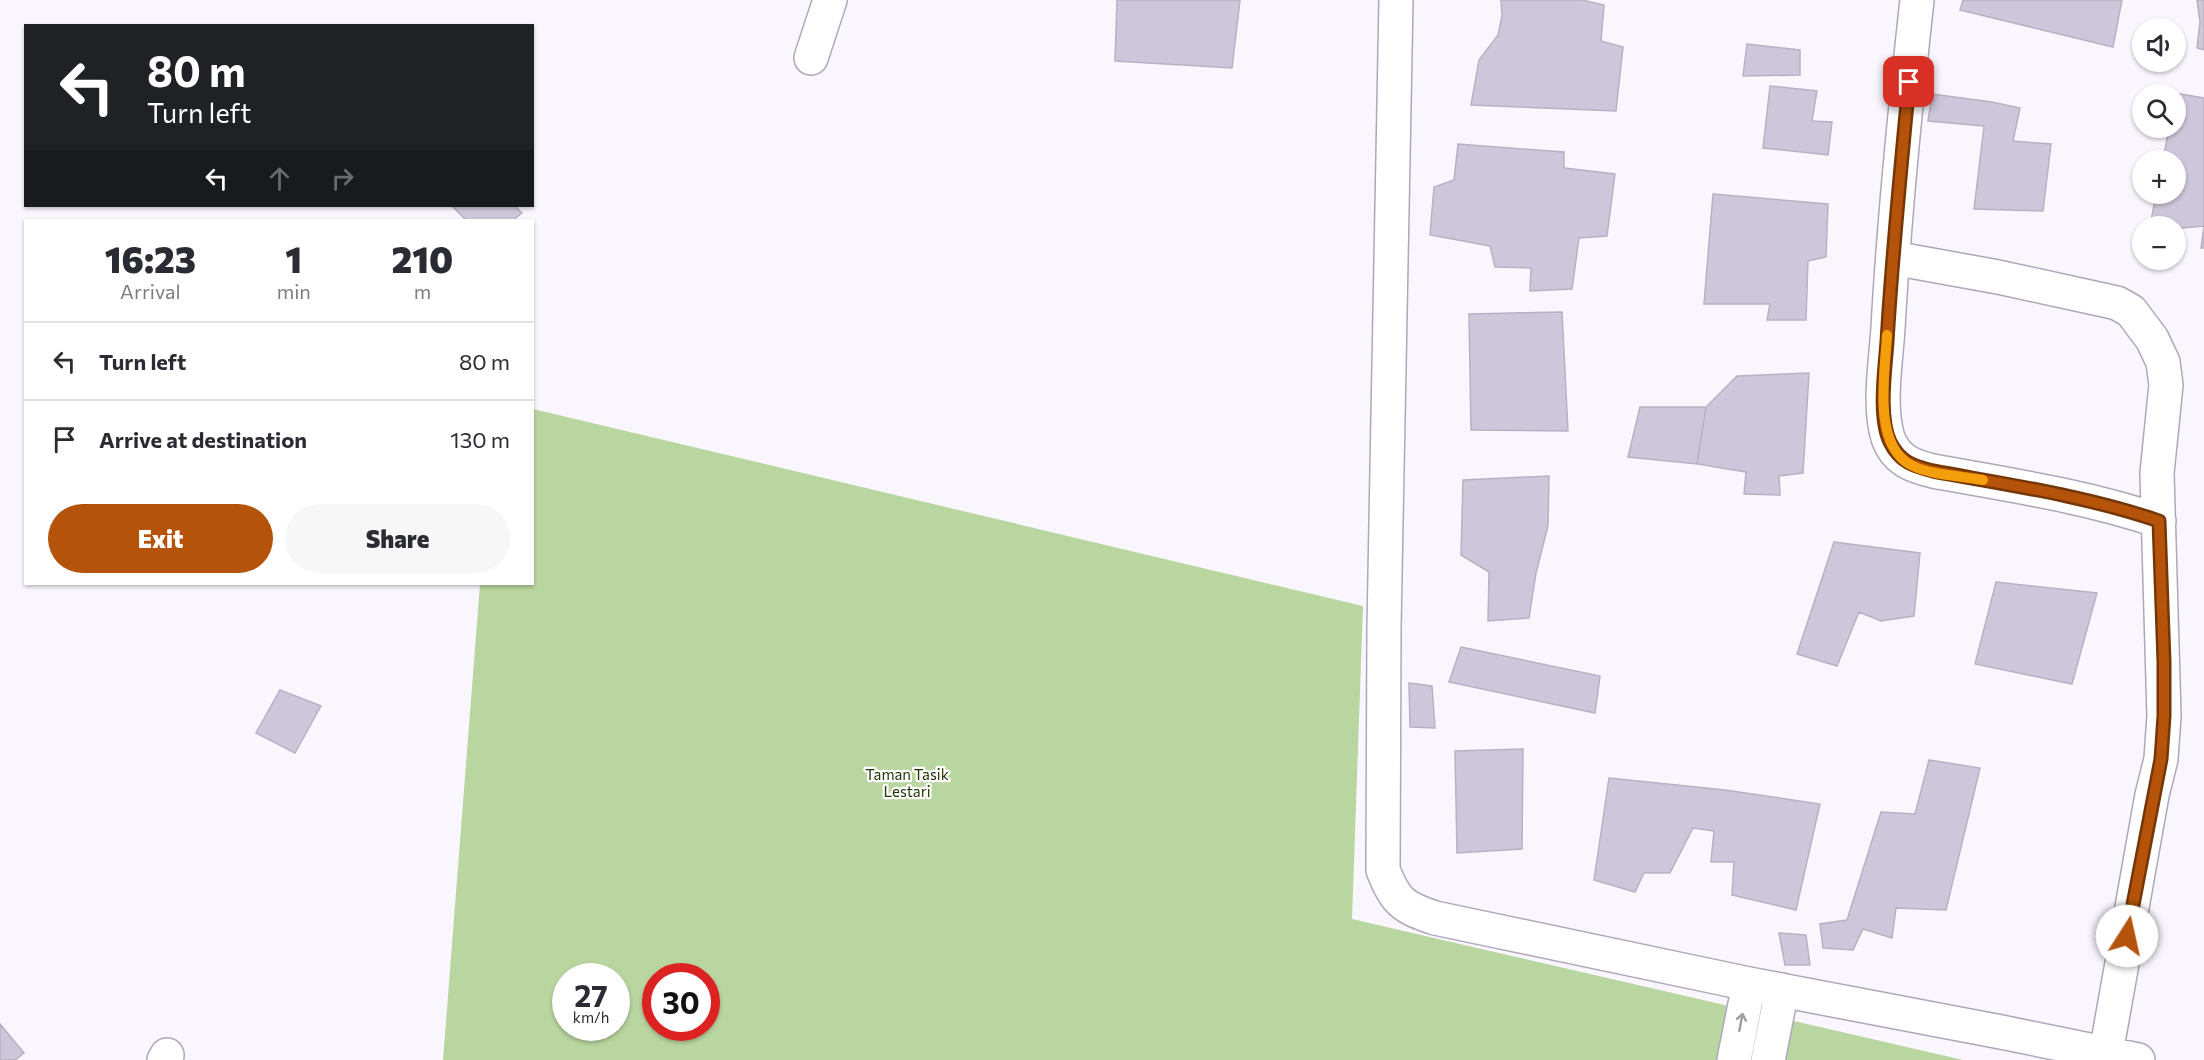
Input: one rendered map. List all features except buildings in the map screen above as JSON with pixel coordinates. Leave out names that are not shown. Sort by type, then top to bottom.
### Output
[{"type":"street","points":[[811,58],[830,0]]},
{"type":"street","points":[[1396,0],[1384,627],[1383,870],[1393,893],[1410,909],[1435,918],[1749,984],[2138,1060]]},
{"type":"street","points":[[1917,0],[1893,258],[1884,421],[1889,440],[1898,455],[1911,465],[2083,499],[2159,521]]},
{"type":"street","points":[[1893,258],[1998,277],[2117,303],[2131,311],[2152,339],[2163,362],[2166,385],[2157,473],[2164,662],[2161,759],[2152,795],[2106,1053]]},
{"type":"street","points":[[1734,1060],[1749,984]]},
{"type":"street","points":[[1767,1060],[1782,990]]},
{"type":"green space","name":"Taman Tasik Lestari","points":[[534,409],[1363,606],[1352,919],[1963,1060],[443,1060],[480,585],[534,585]]},
{"type":"slow traffic","points":[[1887,335],[1884,421],[1889,440],[1898,455],[1911,465],[1983,480]]},
{"type":"route","points":[[1909,82],[1886,366],[1884,421],[1889,440],[1898,455],[1911,465],[2083,499],[2159,521],[2164,662],[2161,759],[2152,795],[2127,936]]}]
